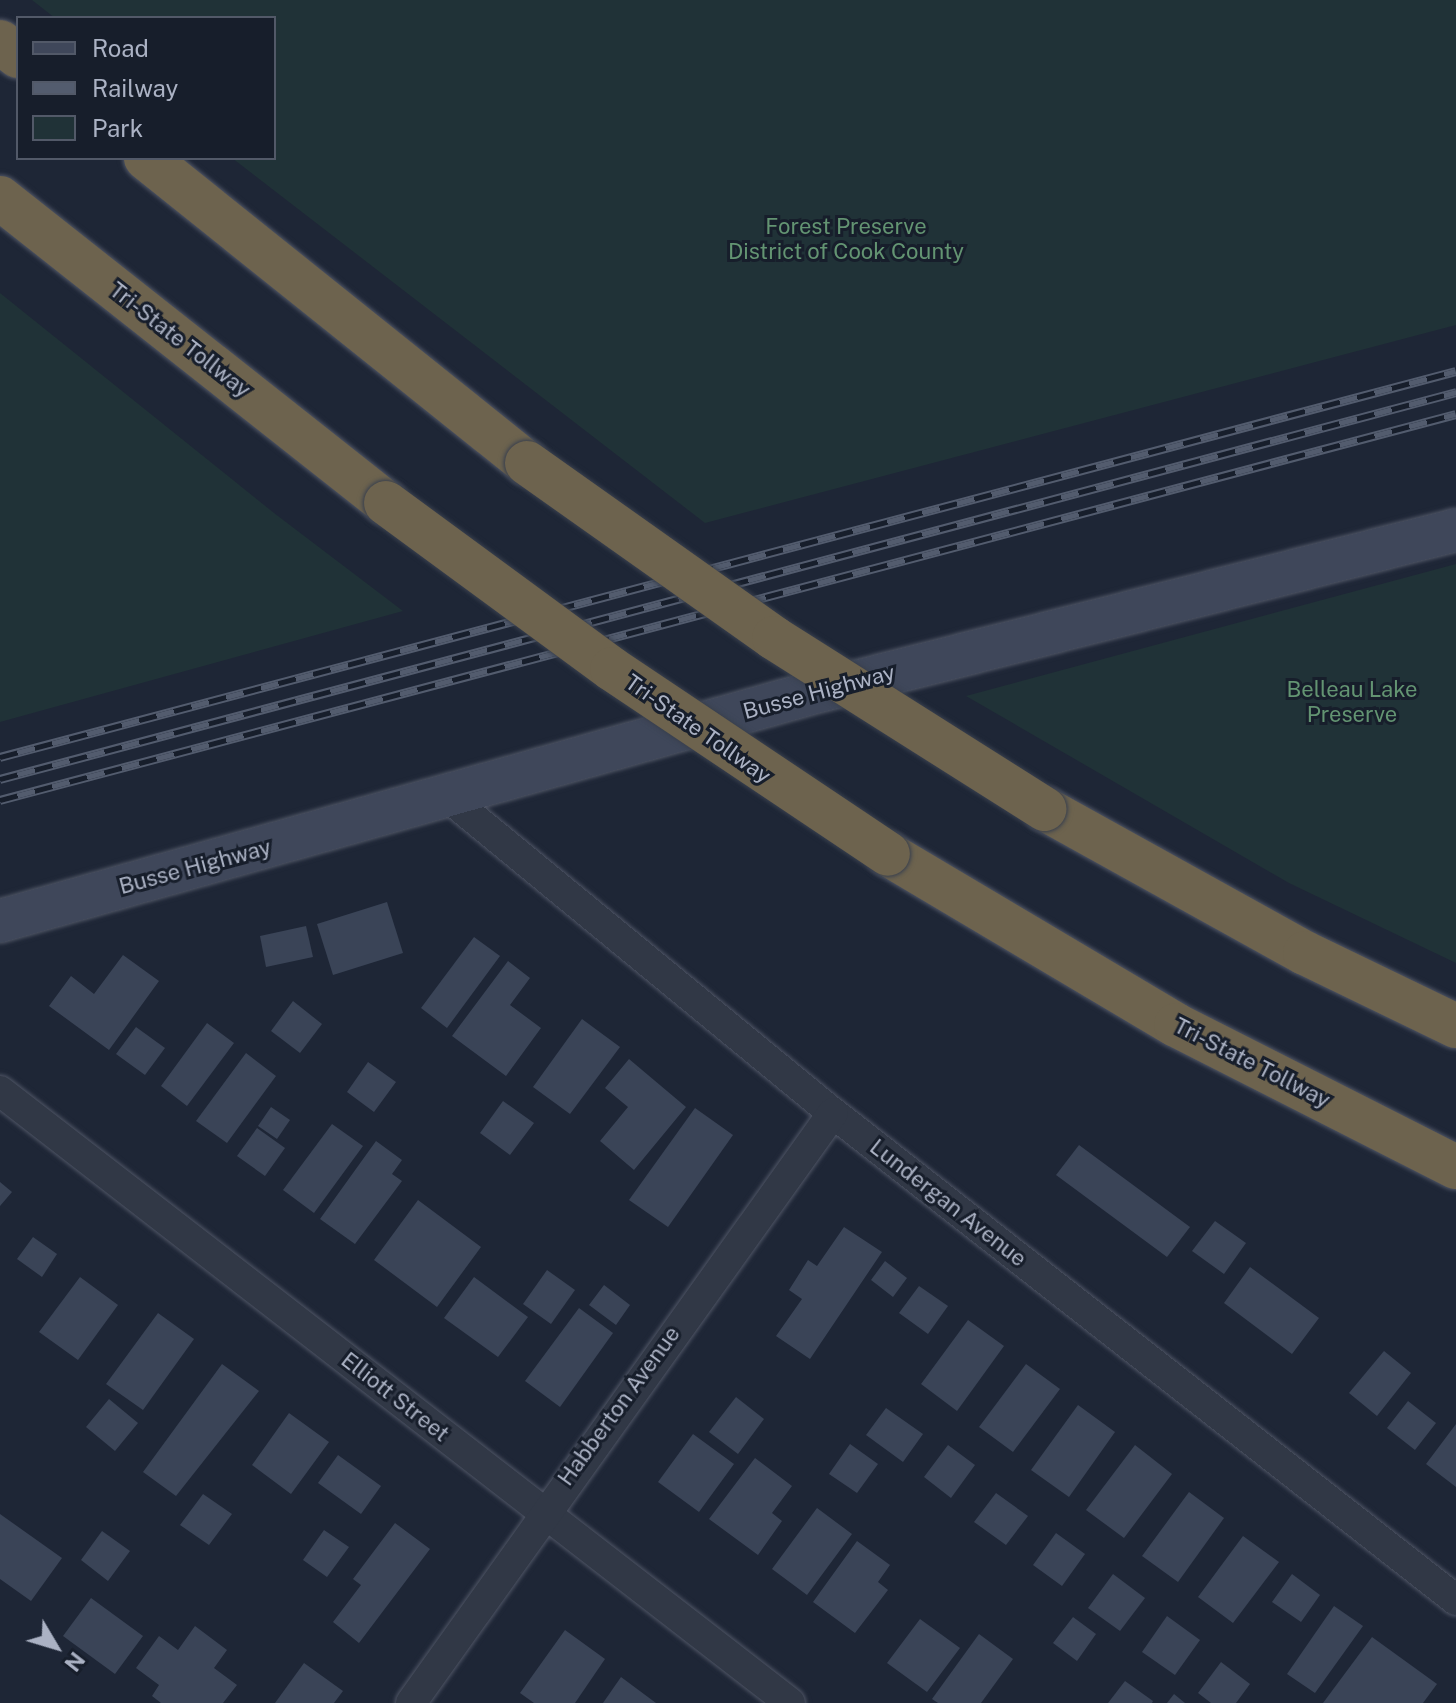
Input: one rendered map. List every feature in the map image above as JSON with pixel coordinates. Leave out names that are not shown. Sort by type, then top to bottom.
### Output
[{"type":"highway","points":[[0,42],[16,54]]},
{"type":"highway","points":[[148,160],[527,463],[774,638],[1045,809],[1305,953],[1456,1026]]},
{"type":"highway","name":"Tri-State Tollway","points":[[0,198],[386,503],[612,669],[888,854],[1176,1025],[1456,1167]]},
{"type":"main road","name":"Busse Highway","points":[[0,921],[808,694],[1456,530]]},
{"type":"street","name":"Lundergan Avenue","points":[[448,797],[833,1113],[1456,1600]]},
{"type":"street","name":"Elliott Street","points":[[0,1091],[790,1703]]},
{"type":"street","name":"Habberton Avenue","points":[[411,1703],[543,1512],[833,1113]]},
{"type":"green space","name":"Forest Preserve District of Cook County","points":[[32,0],[1456,0],[1456,325],[705,523],[235,160],[276,160],[276,16],[52,16]]},
{"type":"green space","points":[[0,293],[274,513],[403,611],[0,722]]},
{"type":"green space","name":"Belleau Lake Preserve","points":[[1456,564],[1456,963],[1289,883],[966,696]]},
{"type":"building","points":[[387,902],[403,953],[333,975],[317,924]]},
{"type":"building","points":[[306,926],[313,957],[266,967],[260,936]]},
{"type":"building","points":[[474,937],[500,956],[447,1028],[421,1008]]},
{"type":"building","points":[[123,955],[159,981],[109,1050],[49,1006],[71,976],[94,994]]},
{"type":"building","points":[[508,961],[530,978],[510,1005],[541,1028],[506,1076],[452,1036]]},
{"type":"building","points":[[293,1001],[322,1024],[300,1053],[271,1031]]},
{"type":"building","points":[[582,1019],[620,1047],[570,1114],[533,1087]]},
{"type":"building","points":[[207,1023],[234,1043],[187,1106],[161,1086]]},
{"type":"building","points":[[136,1027],[165,1048],[145,1075],[116,1054]]},
{"type":"building","points":[[246,1053],[276,1076],[227,1143],[196,1121]]},
{"type":"building","points":[[629,1059],[686,1107],[634,1170],[600,1141],[628,1107],[605,1088]]},
{"type":"building","points":[[368,1062],[396,1082],[374,1112],[347,1092]]},
{"type":"building","points":[[503,1101],[534,1123],[510,1155],[480,1133]]},
{"type":"building","points":[[271,1107],[290,1120],[277,1139],[258,1126]]},
{"type":"building","points":[[695,1108],[733,1135],[668,1227],[629,1200]]},
{"type":"building","points":[[332,1124],[363,1146],[314,1213],[283,1190]]},
{"type":"building","points":[[257,1128],[285,1148],[265,1176],[237,1156]]},
{"type":"building","points":[[376,1141],[402,1160],[392,1174],[402,1181],[355,1244],[320,1219]]},
{"type":"building","points":[[1079,1145],[1190,1227],[1167,1257],[1056,1175]]},
{"type":"building","points":[[0,1182],[12,1192],[0,1206]]},
{"type":"building","points":[[418,1200],[481,1247],[437,1307],[374,1260]]},
{"type":"building","points":[[1215,1221],[1246,1243],[1224,1274],[1192,1251]]},
{"type":"building","points":[[844,1227],[882,1252],[810,1359],[776,1336],[802,1299],[789,1290],[808,1260],[817,1266]]},
{"type":"building","points":[[33,1237],[57,1254],[42,1277],[17,1259]]},
{"type":"building","points":[[885,1261],[907,1278],[893,1297],[871,1280]]},
{"type":"building","points":[[1250,1267],[1319,1318],[1292,1354],[1224,1303]]},
{"type":"building","points":[[547,1270],[575,1290],[551,1324],[523,1304]]},
{"type":"building","points":[[80,1277],[118,1305],[78,1360],[39,1332]]},
{"type":"building","points":[[474,1277],[528,1317],[498,1357],[444,1318]]},
{"type":"building","points":[[604,1285],[630,1305],[616,1325],[589,1305]]},
{"type":"building","points":[[919,1286],[948,1306],[928,1334],[899,1313]]},
{"type":"building","points":[[579,1308],[613,1333],[560,1407],[525,1381]]},
{"type":"building","points":[[158,1313],[194,1339],[143,1410],[106,1384]]},
{"type":"building","points":[[968,1320],[1004,1346],[957,1411],[921,1384]]},
{"type":"building","points":[[1384,1351],[1411,1373],[1377,1416],[1349,1393]]},
{"type":"building","points":[[222,1364],[259,1391],[176,1496],[143,1472]]},
{"type":"building","points":[[1026,1364],[1060,1389],[1013,1452],[979,1427]]},
{"type":"building","points":[[736,1397],[764,1419],[738,1454],[709,1432]]},
{"type":"building","points":[[109,1399],[138,1423],[115,1451],[86,1427]]},
{"type":"building","points":[[1408,1401],[1436,1423],[1415,1450],[1387,1428]]},
{"type":"building","points":[[1078,1405],[1115,1432],[1069,1497],[1031,1470]]},
{"type":"building","points":[[886,1408],[923,1434],[903,1462],[866,1435]]},
{"type":"building","points":[[289,1413],[329,1442],[291,1494],[252,1465]]},
{"type":"building","points":[[1456,1424],[1456,1487],[1426,1464]]},
{"type":"building","points":[[693,1434],[734,1464],[699,1512],[658,1482]]},
{"type":"building","points":[[850,1444],[878,1464],[857,1493],[829,1474]]},
{"type":"building","points":[[948,1445],[975,1465],[951,1498],[924,1477]]},
{"type":"building","points":[[1135,1445],[1172,1474],[1124,1538],[1086,1510]]},
{"type":"building","points":[[338,1455],[381,1486],[361,1514],[318,1483]]},
{"type":"building","points":[[755,1458],[792,1486],[772,1513],[782,1521],[758,1555],[709,1519]]},
{"type":"building","points":[[1189,1492],[1224,1518],[1178,1582],[1142,1556]]},
{"type":"building","points":[[996,1493],[1028,1516],[1006,1545],[974,1522]]},
{"type":"building","points":[[203,1494],[232,1514],[209,1545],[180,1525]]},
{"type":"building","points":[[817,1508],[852,1534],[807,1595],[772,1569]]},
{"type":"building","points":[[0,1514],[62,1558],[31,1601],[0,1579]]},
{"type":"building","points":[[395,1523],[430,1549],[359,1643],[333,1622],[361,1585],[353,1579]]},
{"type":"building","points":[[324,1530],[349,1547],[327,1577],[303,1560]]},
{"type":"building","points":[[102,1531],[130,1551],[108,1581],[81,1560]]},
{"type":"building","points":[[1056,1533],[1085,1554],[1062,1586],[1033,1565]]},
{"type":"building","points":[[1243,1536],[1279,1562],[1233,1623],[1198,1597]]},
{"type":"building","points":[[857,1541],[890,1565],[878,1582],[888,1590],[855,1633],[813,1602]]},
{"type":"building","points":[[1113,1574],[1145,1598],[1120,1631],[1088,1608]]},
{"type":"building","points":[[1292,1574],[1320,1595],[1301,1622],[1272,1602]]},
{"type":"building","points":[[91,1598],[143,1636],[115,1674],[63,1636]]},
{"type":"building","points":[[1334,1606],[1363,1626],[1315,1693],[1287,1674]]},
{"type":"building","points":[[1167,1616],[1200,1640],[1175,1675],[1142,1652]]},
{"type":"building","points":[[1073,1617],[1096,1634],[1077,1661],[1053,1643]]},
{"type":"building","points":[[920,1619],[960,1648],[927,1692],[887,1663]]},
{"type":"building","points":[[195,1626],[227,1650],[214,1668],[237,1685],[223,1703],[161,1703],[152,1696],[159,1685],[136,1668],[159,1636],[178,1650]]},
{"type":"building","points":[[565,1630],[605,1659],[575,1703],[534,1703],[520,1693]]},
{"type":"building","points":[[979,1634],[1013,1659],[981,1703],[938,1703],[932,1699]]},
{"type":"building","points":[[1372,1637],[1437,1684],[1423,1703],[1323,1703]]},
{"type":"building","points":[[1221,1662],[1250,1684],[1236,1703],[1211,1703],[1198,1693]]},
{"type":"building","points":[[304,1663],[343,1691],[334,1703],[275,1703]]},
{"type":"building","points":[[621,1677],[656,1703],[603,1703]]},
{"type":"building","points":[[1125,1681],[1153,1701],[1152,1703],[1108,1703]]},
{"type":"building","points":[[1174,1694],[1185,1703],[1167,1703]]},
{"type":"railway","points":[[0,757],[1456,371]]},
{"type":"railway","points":[[0,779],[1456,392]]},
{"type":"railway","points":[[0,800],[1456,414]]}]
